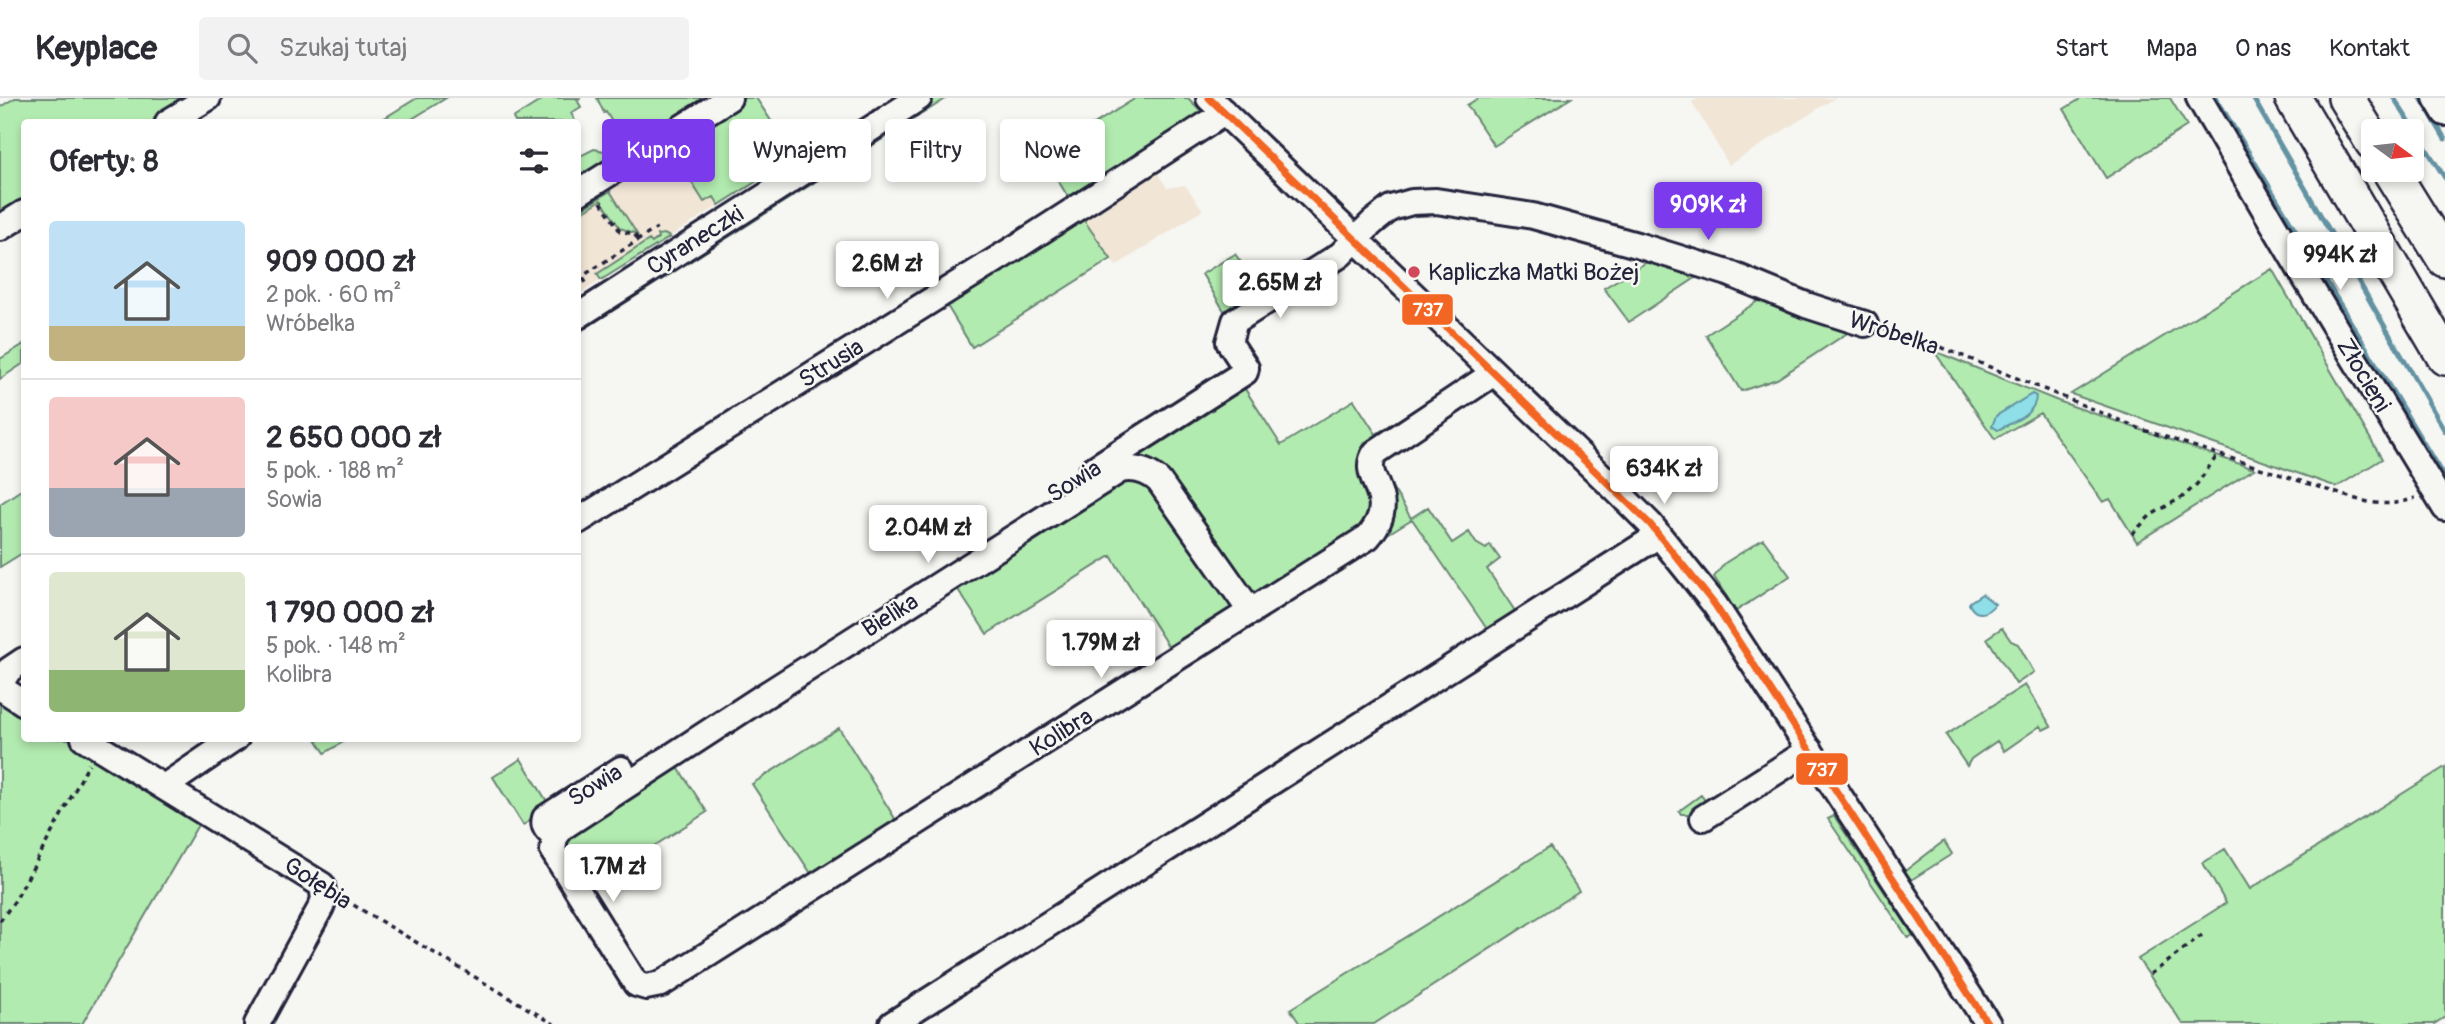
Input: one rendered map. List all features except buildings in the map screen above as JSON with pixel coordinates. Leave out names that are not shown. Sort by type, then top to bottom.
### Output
[{"type":"highway","points":[[2293,98],[2445,356]]},
{"type":"highway","points":[[2346,98],[2361,122]]},
{"type":"highway","points":[[2397,182],[2445,260]]},
{"type":"street","points":[[174,119],[208,98]]},
{"type":"street","points":[[581,191],[729,98]]},
{"type":"street","name":"Cyraneczki","points":[[581,314],[919,98]]},
{"type":"street","name":"Złocieni","points":[[2199,98],[2439,497]]},
{"type":"street","points":[[2436,98],[2445,113]]},
{"type":"street","points":[[1216,105],[1659,535],[1715,605],[1988,1024]]},
{"type":"street","name":"Strusia","points":[[581,519],[1215,120],[1216,105]]},
{"type":"street","name":"Wróbelka","points":[[1357,240],[1377,218],[1402,204],[1436,201],[1494,209],[1534,216],[1694,261],[1806,305],[1865,324]]},
{"type":"street","points":[[0,228],[21,214]]},
{"type":"street","name":"Sowia","points":[[557,825],[1245,372],[1246,368],[1229,342],[1235,321],[1340,255],[1357,240]]},
{"type":"street","name":"Kolibra","points":[[557,825],[553,851],[636,984],[646,987],[661,984],[1368,537],[1382,514],[1381,495],[1370,469],[1372,457],[1494,373]]},
{"type":"street","name":"Bielika","points":[[557,825],[1120,470],[1128,468],[1145,472],[1159,481],[1251,612]]},
{"type":"street","points":[[892,1024],[1659,535]]},
{"type":"street","points":[[21,662],[1,680],[4,690],[21,701]]},
{"type":"street","points":[[164,787],[230,742]]},
{"type":"street","name":"Gołębia","points":[[91,743],[319,882],[323,891]]},
{"type":"street","points":[[1703,818],[1810,750]]},
{"type":"street","points":[[257,1024],[315,920],[324,899],[323,891]]},
{"type":"path","points":[[601,202],[620,231],[634,234],[639,240]]},
{"type":"path","points":[[581,277],[657,228]]},
{"type":"path","points":[[581,279],[589,288]]},
{"type":"path","name":"Wróbelka","points":[[1865,324],[1936,345],[2141,429],[2374,504],[2388,505],[2412,499],[2439,497]]},
{"type":"path","points":[[2132,534],[2151,515],[2184,496],[2219,453]]},
{"type":"path","points":[[0,921],[16,899],[91,743]]},
{"type":"path","name":"Gołębia","points":[[323,891],[338,896],[554,1024]]},
{"type":"path","points":[[2150,974],[2205,933]]},
{"type":"shaded area","points":[[744,98],[756,98],[770,119],[729,119],[729,182],[756,182],[581,293],[581,201],[611,182],[715,182],[715,119],[711,119]]},
{"type":"shaded area","points":[[1699,98],[1835,98],[1729,165],[1692,102]]},
{"type":"shaded area","points":[[1155,169],[1167,188],[1185,185],[1203,210],[1116,266],[1081,216]]},
{"type":"green space","points":[[15,98],[190,98],[156,119],[21,119],[21,205],[11,211],[0,211],[0,107]]},
{"type":"green space","points":[[417,98],[446,98],[412,119],[383,119]]},
{"type":"green space","points":[[545,98],[581,98],[577,100],[581,107],[571,113],[574,119],[513,118]]},
{"type":"green space","points":[[597,98],[722,98],[685,119],[610,119],[606,112],[604,113]]},
{"type":"green space","points":[[744,98],[756,98],[770,119],[729,119],[729,182],[755,182],[719,205],[714,197],[704,202],[691,182],[715,182],[715,119],[710,119]]},
{"type":"green space","points":[[933,98],[947,98],[914,119],[900,119]]},
{"type":"green space","points":[[1136,98],[1188,98],[1204,114],[1105,178],[1105,119],[1102,119]]},
{"type":"green space","points":[[1479,98],[1571,98],[1494,146],[1467,105]]},
{"type":"green space","points":[[2082,98],[2170,98],[2187,126],[2106,178],[2064,109]]},
{"type":"green space","points":[[885,128],[885,137],[871,146],[871,137]]},
{"type":"green space","points":[[594,149],[602,151],[602,168],[581,181],[581,156]]},
{"type":"green space","points":[[800,182],[815,182],[581,331],[581,321]]},
{"type":"green space","points":[[1059,182],[1098,182],[1070,200]]},
{"type":"green space","points":[[610,191],[637,234],[620,228],[601,200],[581,213],[581,210]]},
{"type":"green space","points":[[1081,216],[1111,259],[972,347],[946,304]]},
{"type":"green space","points":[[657,235],[670,237],[601,280],[597,274],[649,240],[652,243],[658,238]]},
{"type":"green space","points":[[1235,254],[1262,291],[1226,314],[1202,274]]},
{"type":"green space","points":[[1657,256],[1706,271],[1629,322],[1604,288]]},
{"type":"green space","points":[[2272,269],[2382,459],[2337,487],[2071,394]]},
{"type":"green space","points":[[1767,295],[1858,326],[1777,379],[1741,391],[1706,335]]},
{"type":"green space","points":[[21,346],[21,365],[0,379],[0,359]]},
{"type":"green space","points":[[1934,351],[2058,401],[2254,469],[2137,542],[2110,499],[2103,502],[2040,413],[1995,439]]},
{"type":"green space","points":[[1472,373],[1385,434],[1372,490],[1370,524],[1265,594],[1252,595],[1125,461],[1243,386],[1281,445],[1354,400],[1376,434]]},
{"type":"green space","points":[[1381,469],[1411,518],[1428,507],[1452,543],[1469,532],[1476,543],[1486,549],[1490,545],[1500,559],[1487,569],[1517,614],[1489,632],[1412,519],[1378,540]]},
{"type":"green space","points":[[1122,477],[1150,483],[1236,610],[1173,654],[1111,556],[987,634],[953,582]]},
{"type":"green space","points":[[21,490],[21,554],[0,567],[0,504]]},
{"type":"green space","points":[[1763,539],[1790,576],[1736,611],[1714,577],[1725,563]]},
{"type":"green space","points":[[2002,628],[2011,641],[2018,644],[2034,672],[2016,684],[1987,638]]},
{"type":"green space","points":[[2025,685],[2051,726],[2043,730],[2040,726],[2004,751],[1997,741],[1971,759],[1967,766],[1946,735]]},
{"type":"green space","points":[[0,694],[21,708],[21,742],[75,742],[202,818],[82,1024],[0,1024]]},
{"type":"green space","points":[[839,728],[894,817],[897,828],[816,881],[752,784]]},
{"type":"green space","points":[[318,742],[343,742],[325,753]]},
{"type":"green space","points":[[521,759],[551,808],[523,825],[493,777]]},
{"type":"green space","points":[[673,760],[707,812],[587,889],[565,852],[568,829]]},
{"type":"green space","points":[[2445,767],[2445,1017],[2434,1024],[2183,1024],[2138,959],[2226,903],[2203,863],[2225,849],[2250,889]]},
{"type":"green space","points":[[1701,795],[1709,806],[1696,814],[1681,814],[1679,811]]},
{"type":"green space","points":[[1834,816],[1913,935],[1908,938],[1828,819]]},
{"type":"green space","points":[[1944,841],[1952,854],[1911,880],[1905,871]]},
{"type":"green space","points":[[1550,847],[1579,891],[1374,1024],[1300,1024],[1290,1009]]},
{"type":"water","points":[[2032,394],[2036,396],[2035,403],[2028,413],[1998,430],[1992,426],[1996,416]]},
{"type":"water","points":[[1982,594],[1995,604],[1989,610],[1978,613],[1969,604]]},
{"type":"waterway","points":[[2216,98],[2445,479]]},
{"type":"waterway","points":[[2253,98],[2445,431]]},
{"type":"waterway","points":[[2394,98],[2445,178]]},
{"type":"waterway","points":[[2421,98],[2445,139]]},
{"type":"transit line","name":"737","points":[[1209,98],[1650,524],[1715,605],[1988,1024]]},
{"type":"place","name":"Kapliczka Matki Bożej","points":[[1414,272]]}]
